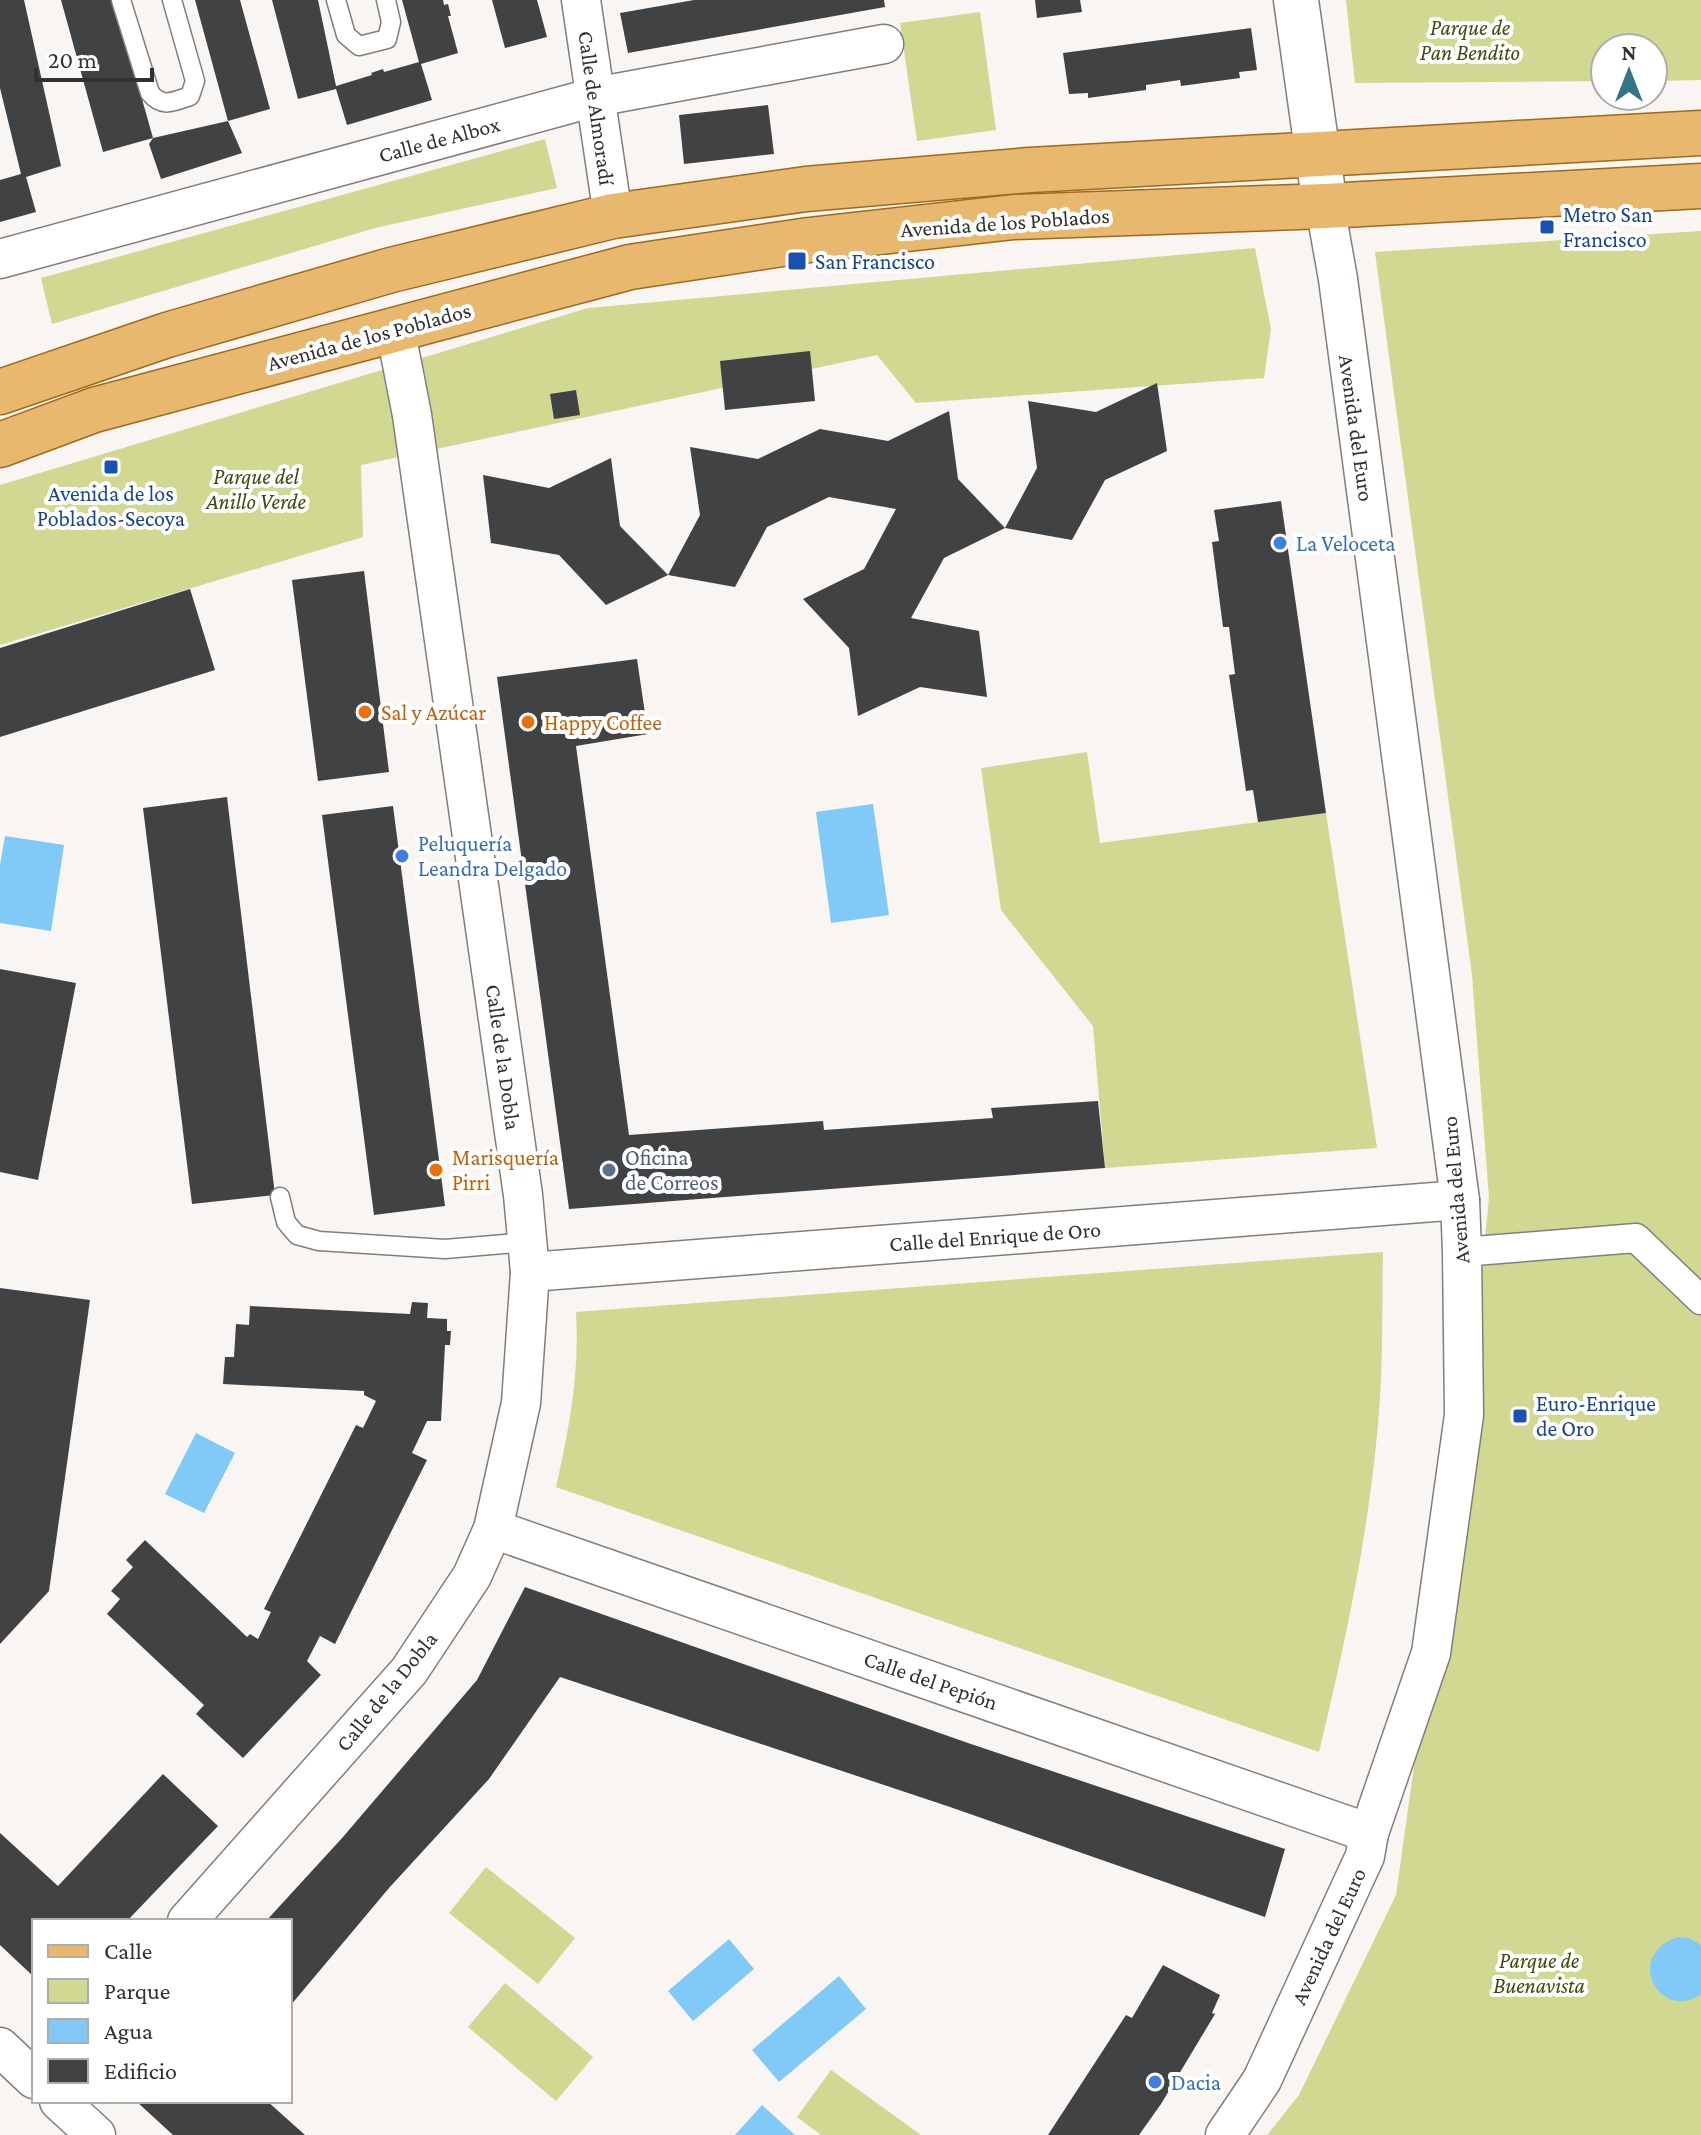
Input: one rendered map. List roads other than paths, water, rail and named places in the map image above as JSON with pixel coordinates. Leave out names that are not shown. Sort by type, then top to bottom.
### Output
[{"type":"main road","points":[[0,392],[182,330],[391,270],[613,216],[806,189],[970,175],[1701,133]]},
{"type":"main road","name":"Avenida de los Poblados","points":[[0,445],[94,410],[630,267],[809,240],[1014,217],[1325,206],[1701,186]]},
{"type":"street","name":"Calle de Almoradí","points":[[581,0],[613,216]]},
{"type":"street","points":[[1296,0],[1325,206]]},
{"type":"street","name":"Calle de Albox","points":[[0,259],[595,97],[884,44]]},
{"type":"street","name":"Avenida del Euro","points":[[1225,2135],[1262,2080],[1365,1856],[1369,1833],[1431,1653],[1464,1415],[1460,1200],[1338,279],[1325,206]]},
{"type":"street","name":"Calle de la Dobla","points":[[189,1919],[409,1671],[472,1576],[493,1529],[521,1403],[529,1257],[523,1195],[419,462],[395,328]]},
{"type":"street","name":"Calle del Enrique de Oro","points":[[529,1257],[1460,1200]]},
{"type":"street","points":[[1462,1252],[1636,1238],[1701,1300]]},
{"type":"street","name":"Calle del Pepión","points":[[493,1529],[1369,1833]]},
{"type":"street","points":[[0,2047],[32,2077]]},
{"type":"street","points":[[61,2103],[96,2135]]},
{"type":"lane","points":[[121,0],[150,93],[157,102],[165,104],[190,96],[195,81],[172,0]]},
{"type":"lane","points":[[336,0],[346,35],[359,46],[387,39],[391,22],[386,0]]},
{"type":"lane","points":[[280,1197],[286,1222],[297,1235],[319,1241],[529,1257]]},
{"type":"water","points":[[873,804],[889,915],[831,923],[816,812]]},
{"type":"water","points":[[5,836],[64,845],[51,931],[0,923],[0,865]]},
{"type":"water","points":[[196,1433],[235,1453],[204,1513],[165,1494]]},
{"type":"water","points":[[1678,1937],[1689,1938],[1701,1945],[1701,1994],[1686,2001],[1673,2000],[1661,1994],[1650,1971],[1652,1958],[1661,1946]]},
{"type":"water","points":[[729,1939],[754,1969],[693,2021],[668,1991]]},
{"type":"water","points":[[839,1976],[866,2009],[779,2082],[752,2050]]},
{"type":"water","points":[[762,2105],[795,2135],[735,2135]]},
{"type":"place","name":"Metro San Francisco","points":[[1547,227]]},
{"type":"place","name":"San Francisco","points":[[797,261]]},
{"type":"place","name":"Avenida de los Poblados-Secoya","points":[[111,467]]},
{"type":"place","name":"La Veloceta","points":[[1280,543]]},
{"type":"place","name":"Sal y Azúcar","points":[[365,712]]},
{"type":"place","name":"Happy Coffee","points":[[528,722]]},
{"type":"place","name":"Peluquería Leandra Delgado","points":[[402,856]]},
{"type":"place","name":"Marisquería Pirri","points":[[436,1170]]},
{"type":"place","name":"Oficina de Correos","points":[[609,1170]]},
{"type":"place","name":"Euro-Enrique de Oro","points":[[1520,1416]]},
{"type":"place","name":"Dacia","points":[[1155,2082]]},
{"type":"park label","name":"Parque de Pan Bendito","points":[[1470,40]]},
{"type":"park label","name":"Parque del Anillo Verde","points":[[256,488]]},
{"type":"park label","name":"Parque de Buenavista","points":[[1539,1972]]}]
